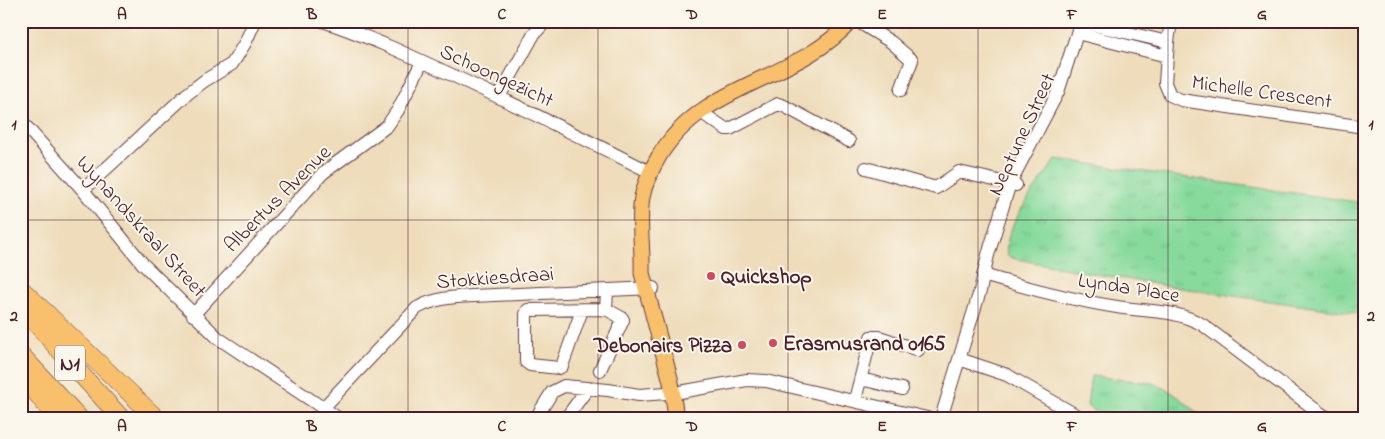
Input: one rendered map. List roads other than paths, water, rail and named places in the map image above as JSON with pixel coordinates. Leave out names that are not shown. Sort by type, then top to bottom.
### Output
[{"type":"highway","points":[[21,289],[156,418]]},
{"type":"highway","name":"N1","points":[[21,306],[121,418]]},
{"type":"highway","name":"N1","points":[[21,356],[79,418]]},
{"type":"highway","points":[[21,373],[56,418]]},
{"type":"main road","points":[[683,418],[663,321],[642,273],[643,256],[640,218],[642,195],[650,172],[675,133],[699,111],[815,51],[851,21]]},
{"type":"main road","points":[[676,418],[677,392]]},
{"type":"street","points":[[83,190],[187,94],[232,64],[256,21]]},
{"type":"street","name":"Schoongezicht","points":[[323,21],[350,25],[422,62],[499,97],[650,172]]},
{"type":"street","points":[[499,97],[534,34],[546,21]]},
{"type":"street","points":[[857,21],[891,42],[912,60],[901,90]]},
{"type":"street","name":"Michelle Crescent","points":[[1172,21],[1164,83],[1170,95],[1181,100],[1364,126]]},
{"type":"street","points":[[1083,26],[1168,42]]},
{"type":"street","points":[[1083,26],[1167,56]]},
{"type":"street","name":"Neptune Street","points":[[941,418],[1013,184],[1056,101],[1063,76],[1083,26]]},
{"type":"street","name":"Albertus Avenue","points":[[194,315],[323,173],[387,126],[398,110],[422,62]]},
{"type":"street","points":[[699,111],[726,130],[778,104],[849,141]]},
{"type":"street","name":"Wynandskraal Street","points":[[21,121],[83,190],[143,264],[218,338],[338,418]]},
{"type":"street","points":[[866,168],[936,188],[960,172],[1013,184]]},
{"type":"street","name":"Lynda Place","points":[[985,275],[1072,298],[1118,307],[1174,313],[1186,317],[1203,325],[1328,418]]},
{"type":"street","name":"Stokkiesdraai","points":[[324,407],[417,308],[426,303],[464,296],[649,289]]},
{"type":"street","points":[[606,309],[607,291]]},
{"type":"street","points":[[582,310],[562,366],[559,368],[530,365],[526,362],[526,314],[528,310],[606,309],[623,320],[600,370]]},
{"type":"street","points":[[855,400],[871,337],[879,337],[918,350]]},
{"type":"street","points":[[959,360],[1007,374],[1081,418]]},
{"type":"street","points":[[861,379],[902,389]]},
{"type":"street","points":[[536,418],[548,396],[556,389],[564,386],[639,395],[677,392],[747,380],[766,381],[928,418]]},
{"type":"street","points":[[566,418],[588,388]]},
{"type":"place","name":"Quickshop","points":[[711,276]]},
{"type":"place","name":"Erasmusrand 0165","points":[[773,343]]},
{"type":"place","name":"Debonairs Pizza","points":[[742,345]]}]
